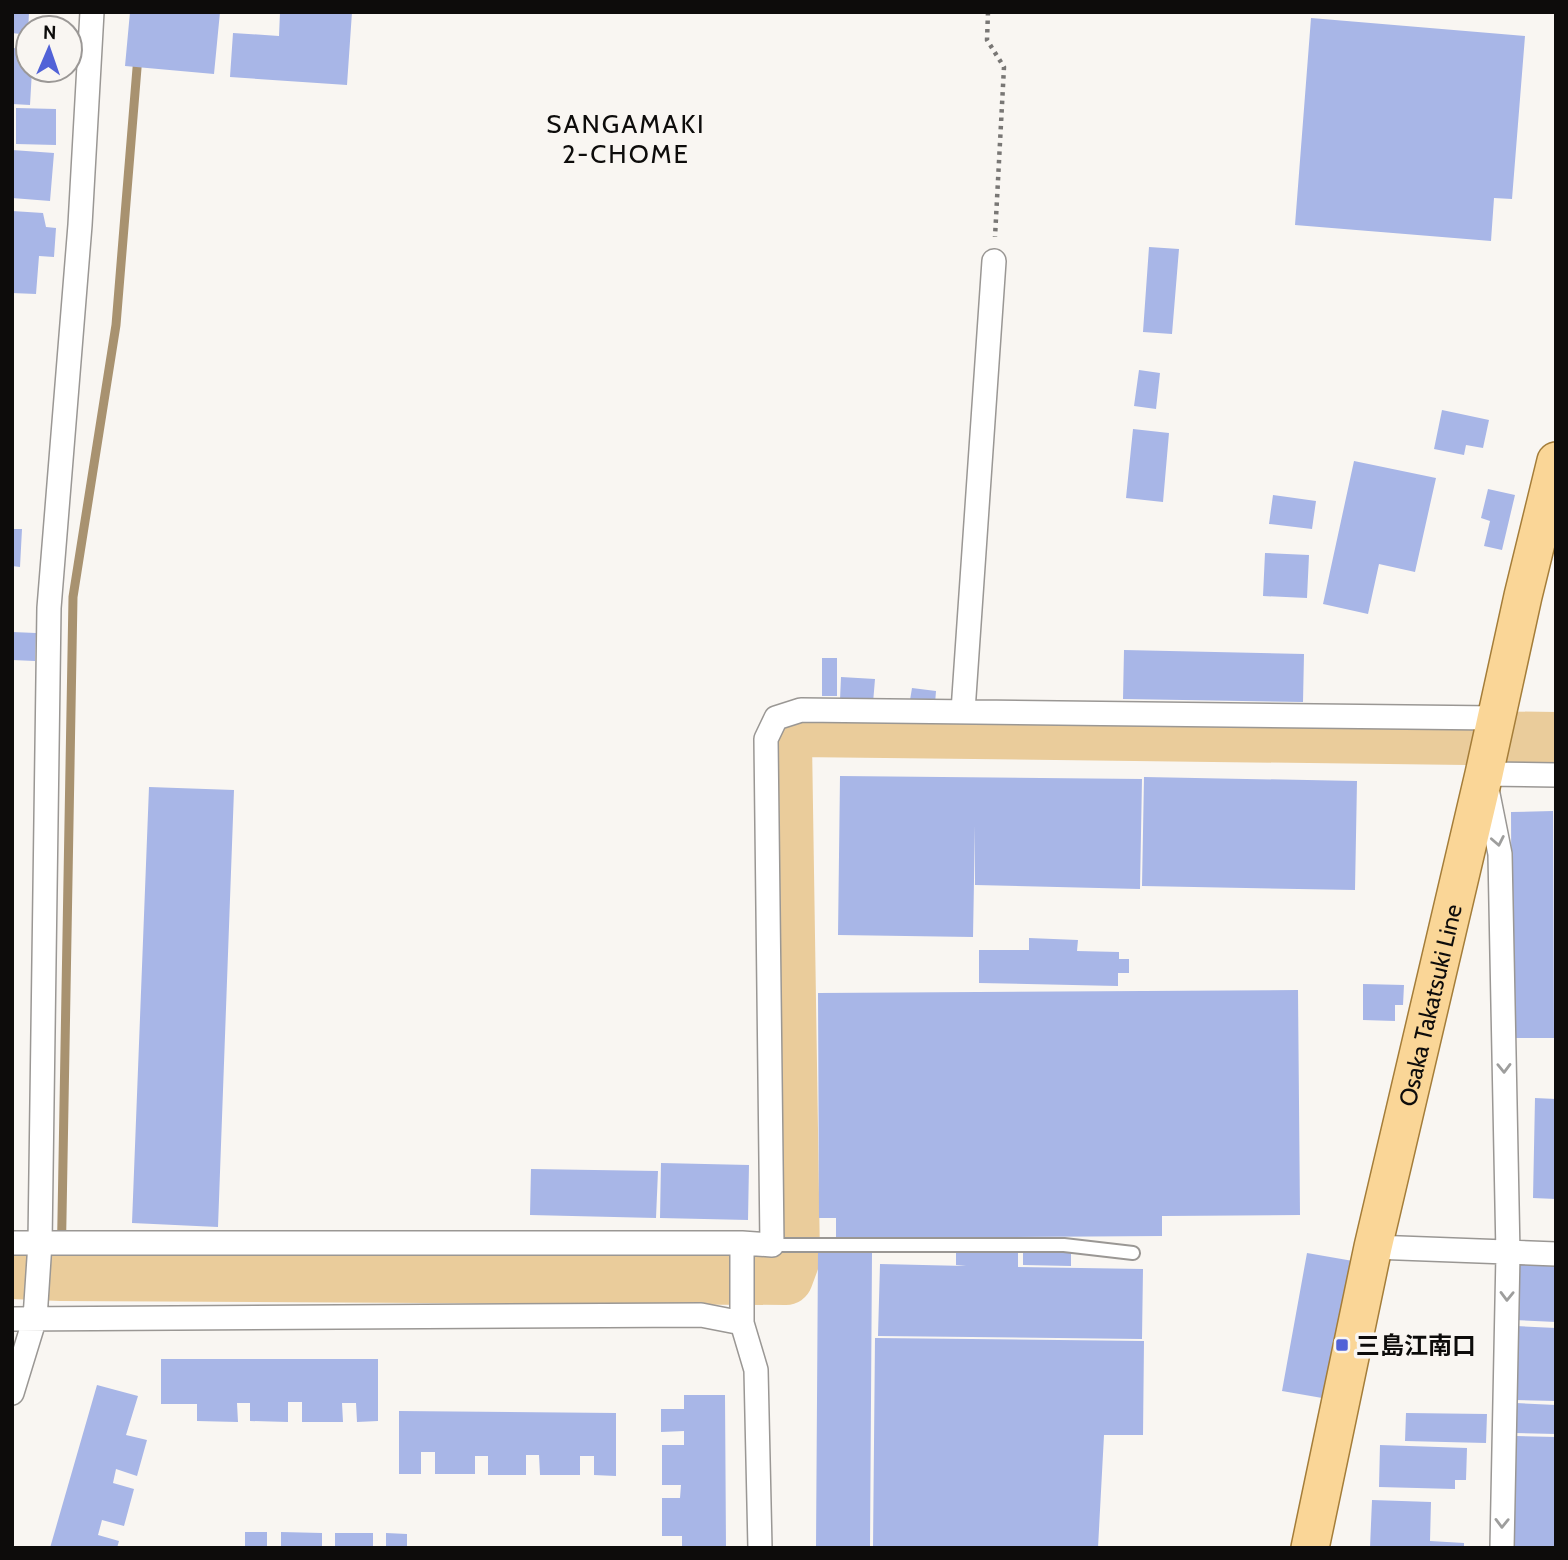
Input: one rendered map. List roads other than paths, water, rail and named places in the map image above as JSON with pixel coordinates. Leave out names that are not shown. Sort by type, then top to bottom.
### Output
[{"type":"main road","name":"Osaka Takatsuki Line","points":[[1310,1548],[1373,1247],[1485,774],[1522,596],[1556,461]]},
{"type":"street","points":[[12,1392],[40,1243],[49,608],[80,225],[92,12]]},
{"type":"street","points":[[963,711],[994,261]]},
{"type":"street","points":[[1522,596],[1556,519]]},
{"type":"street","points":[[12,1243],[772,1245],[766,739],[775,718],[801,710],[1496,718]]},
{"type":"street","points":[[1502,1548],[1508,1254],[1500,854],[1485,774],[1556,775]]},
{"type":"street","points":[[742,1243],[742,1323],[757,1370],[760,1548]]},
{"type":"street","points":[[1373,1247],[1556,1254]]},
{"type":"street","points":[[24,1318],[701,1315],[742,1323]]},
{"type":"lane","points":[[772,1245],[1064,1245],[1133,1253]]},
{"type":"waterway","points":[[61,1274],[73,597],[116,325],[138,56]]},
{"type":"waterway","points":[[12,1272],[786,1278],[793,1259],[785,742],[797,730],[1556,739]]},
{"type":"place","name":"三島江南口","points":[[1342,1345]]},
{"type":"district","name":"SANGAMAKI 2-CHOME","points":[[626,139]]}]
